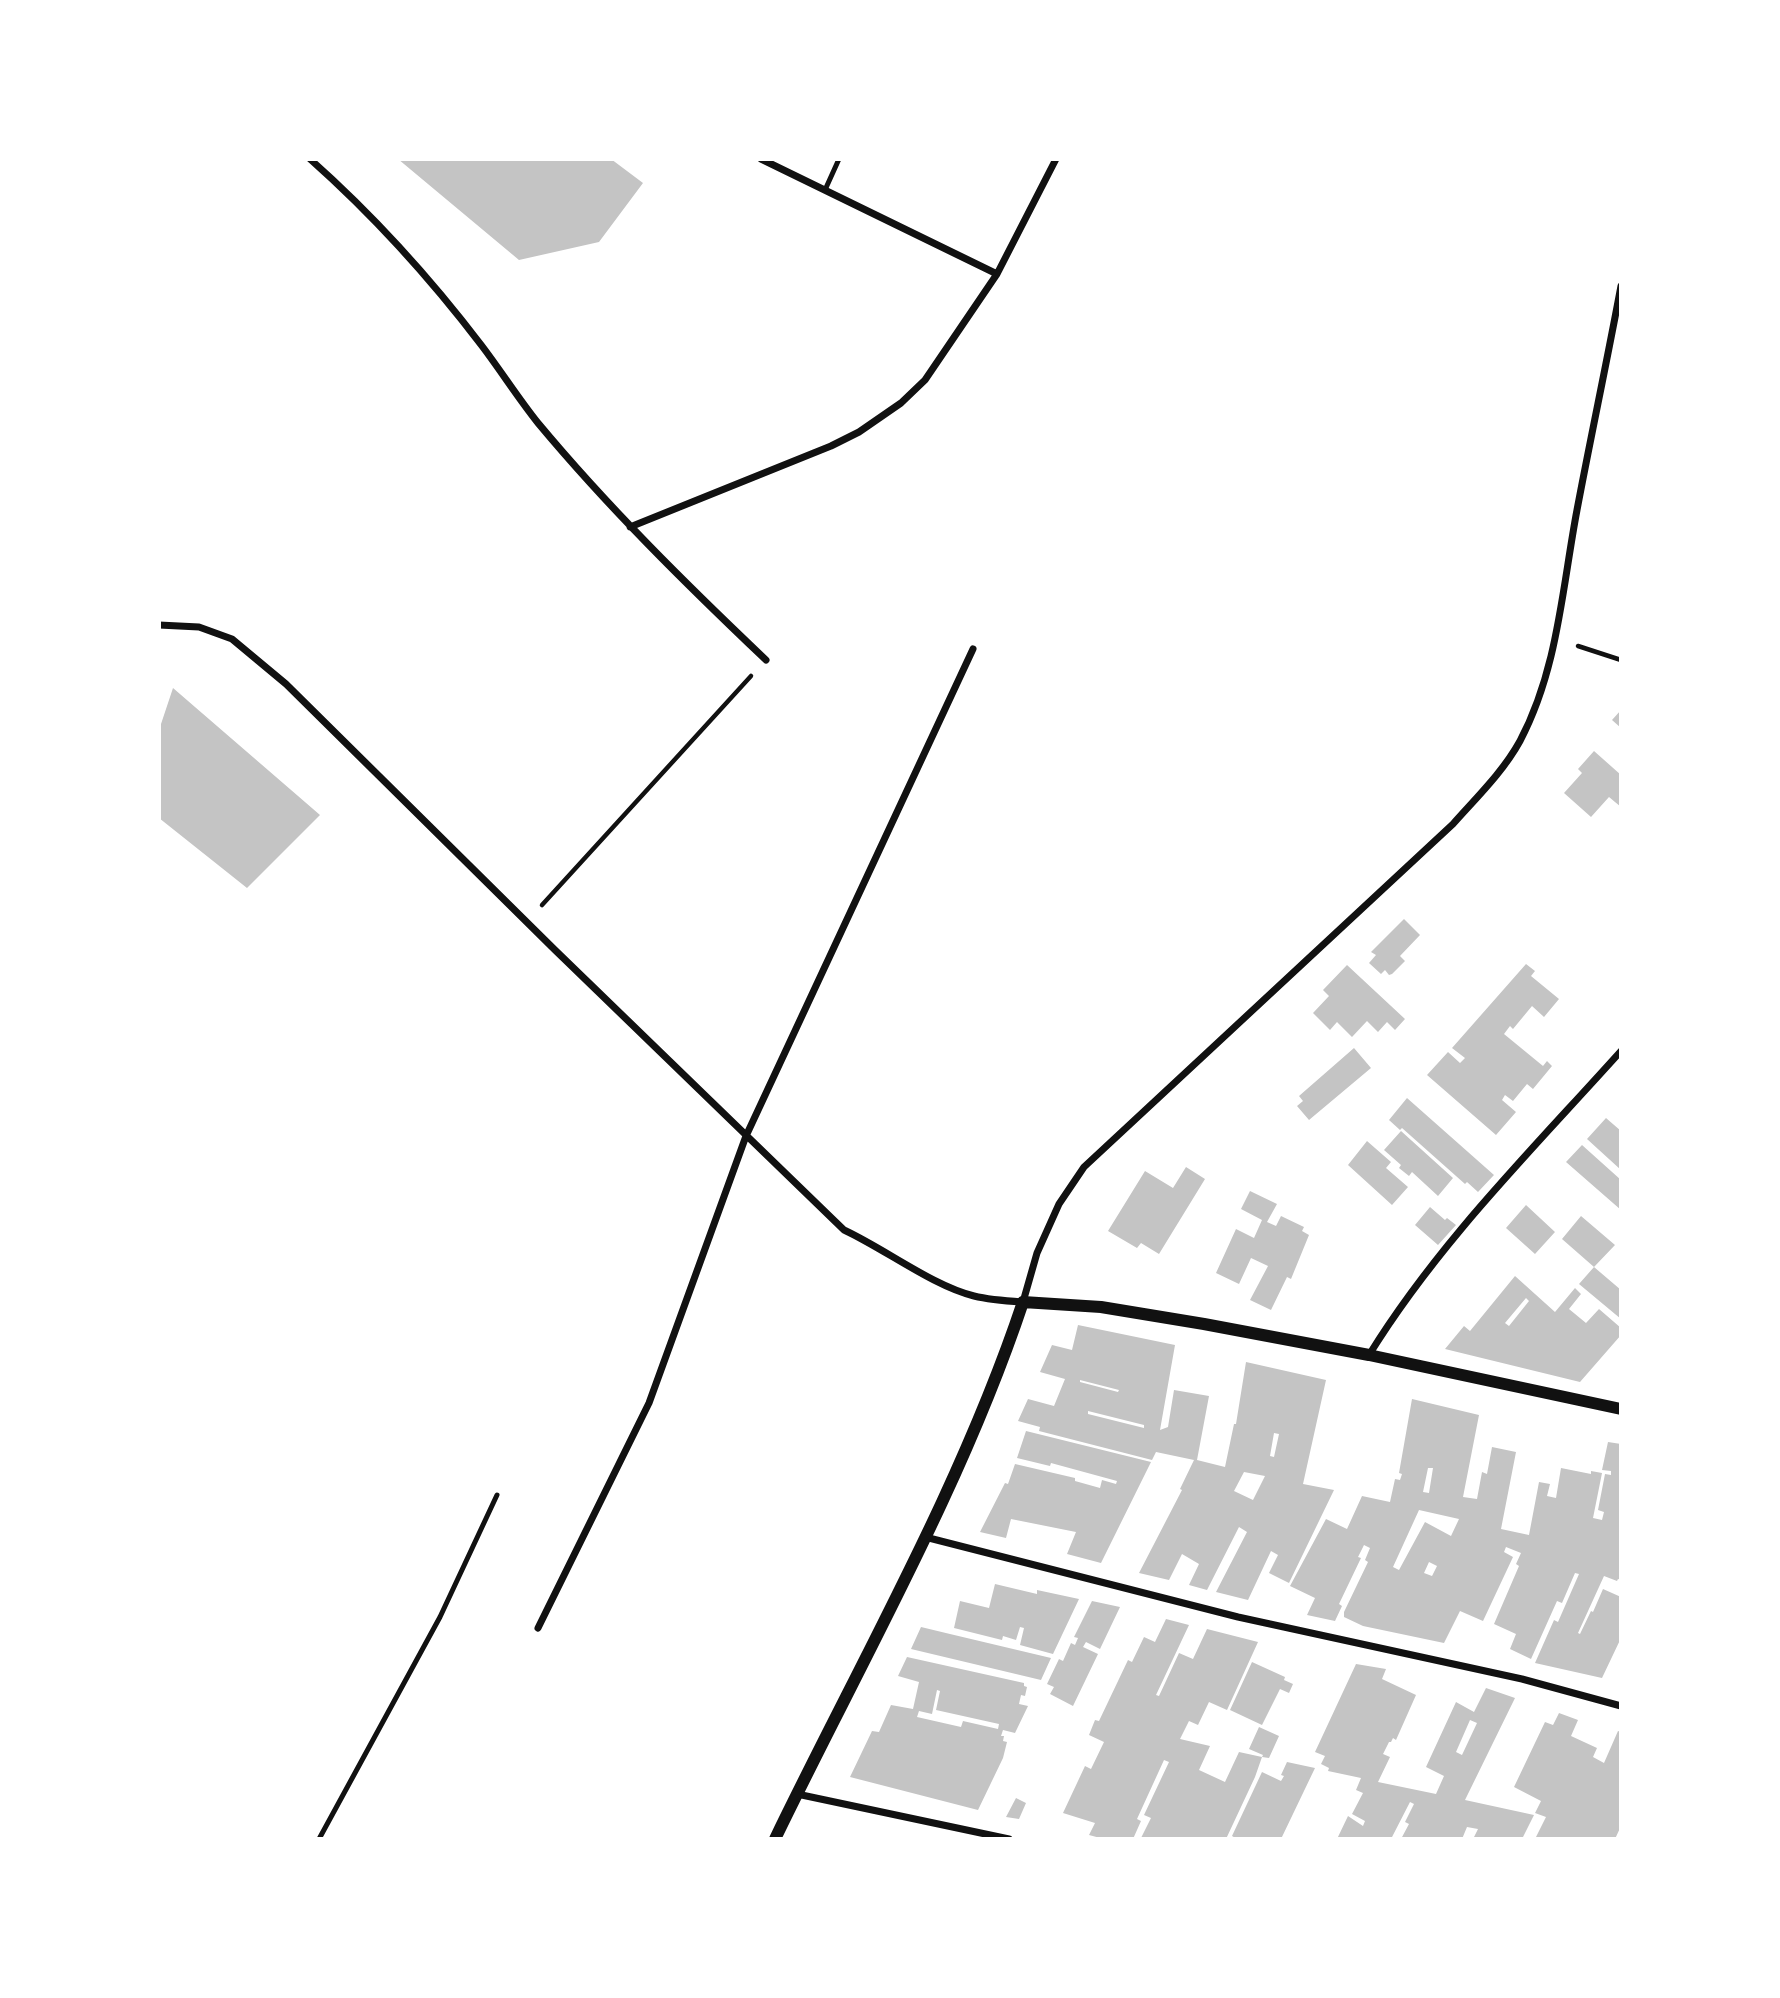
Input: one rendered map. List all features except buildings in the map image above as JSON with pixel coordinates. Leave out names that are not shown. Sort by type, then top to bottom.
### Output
[{"type":"street","points":[[310,159],[399,247],[481,344],[536,419],[592,486],[630,527],[766,660]]},
{"type":"street","points":[[761,159],[997,274]]},
{"type":"street","points":[[630,527],[831,446],[859,432],[901,403],[925,380],[997,274],[1056,159]]},
{"type":"street","points":[[775,1839],[987,1403],[1043,1241],[1059,1204],[1084,1167],[1453,824],[1491,781],[1519,742],[1541,692],[1557,639],[1576,512],[1621,286]]},
{"type":"street","points":[[159,625],[199,627],[232,639],[286,684],[844,1230],[876,1245],[937,1281],[974,1296],[1101,1307],[1369,1355],[1620,1407]]},
{"type":"street","points":[[538,1628],[649,1403],[746,1136],[973,649]]},
{"type":"street","points":[[1369,1355],[1415,1287],[1542,1136],[1621,1051]]},
{"type":"street","points":[[924,1537],[1238,1617],[1522,1679],[1621,1706]]},
{"type":"street","points":[[796,1794],[1009,1839]]},
{"type":"lane","points":[[825,190],[838,159]]},
{"type":"lane","points":[[319,1839],[440,1617],[497,1495]]},
{"type":"path","points":[[1557,639],[1621,660]]},
{"type":"path","points":[[527,921],[766,660]]}]
